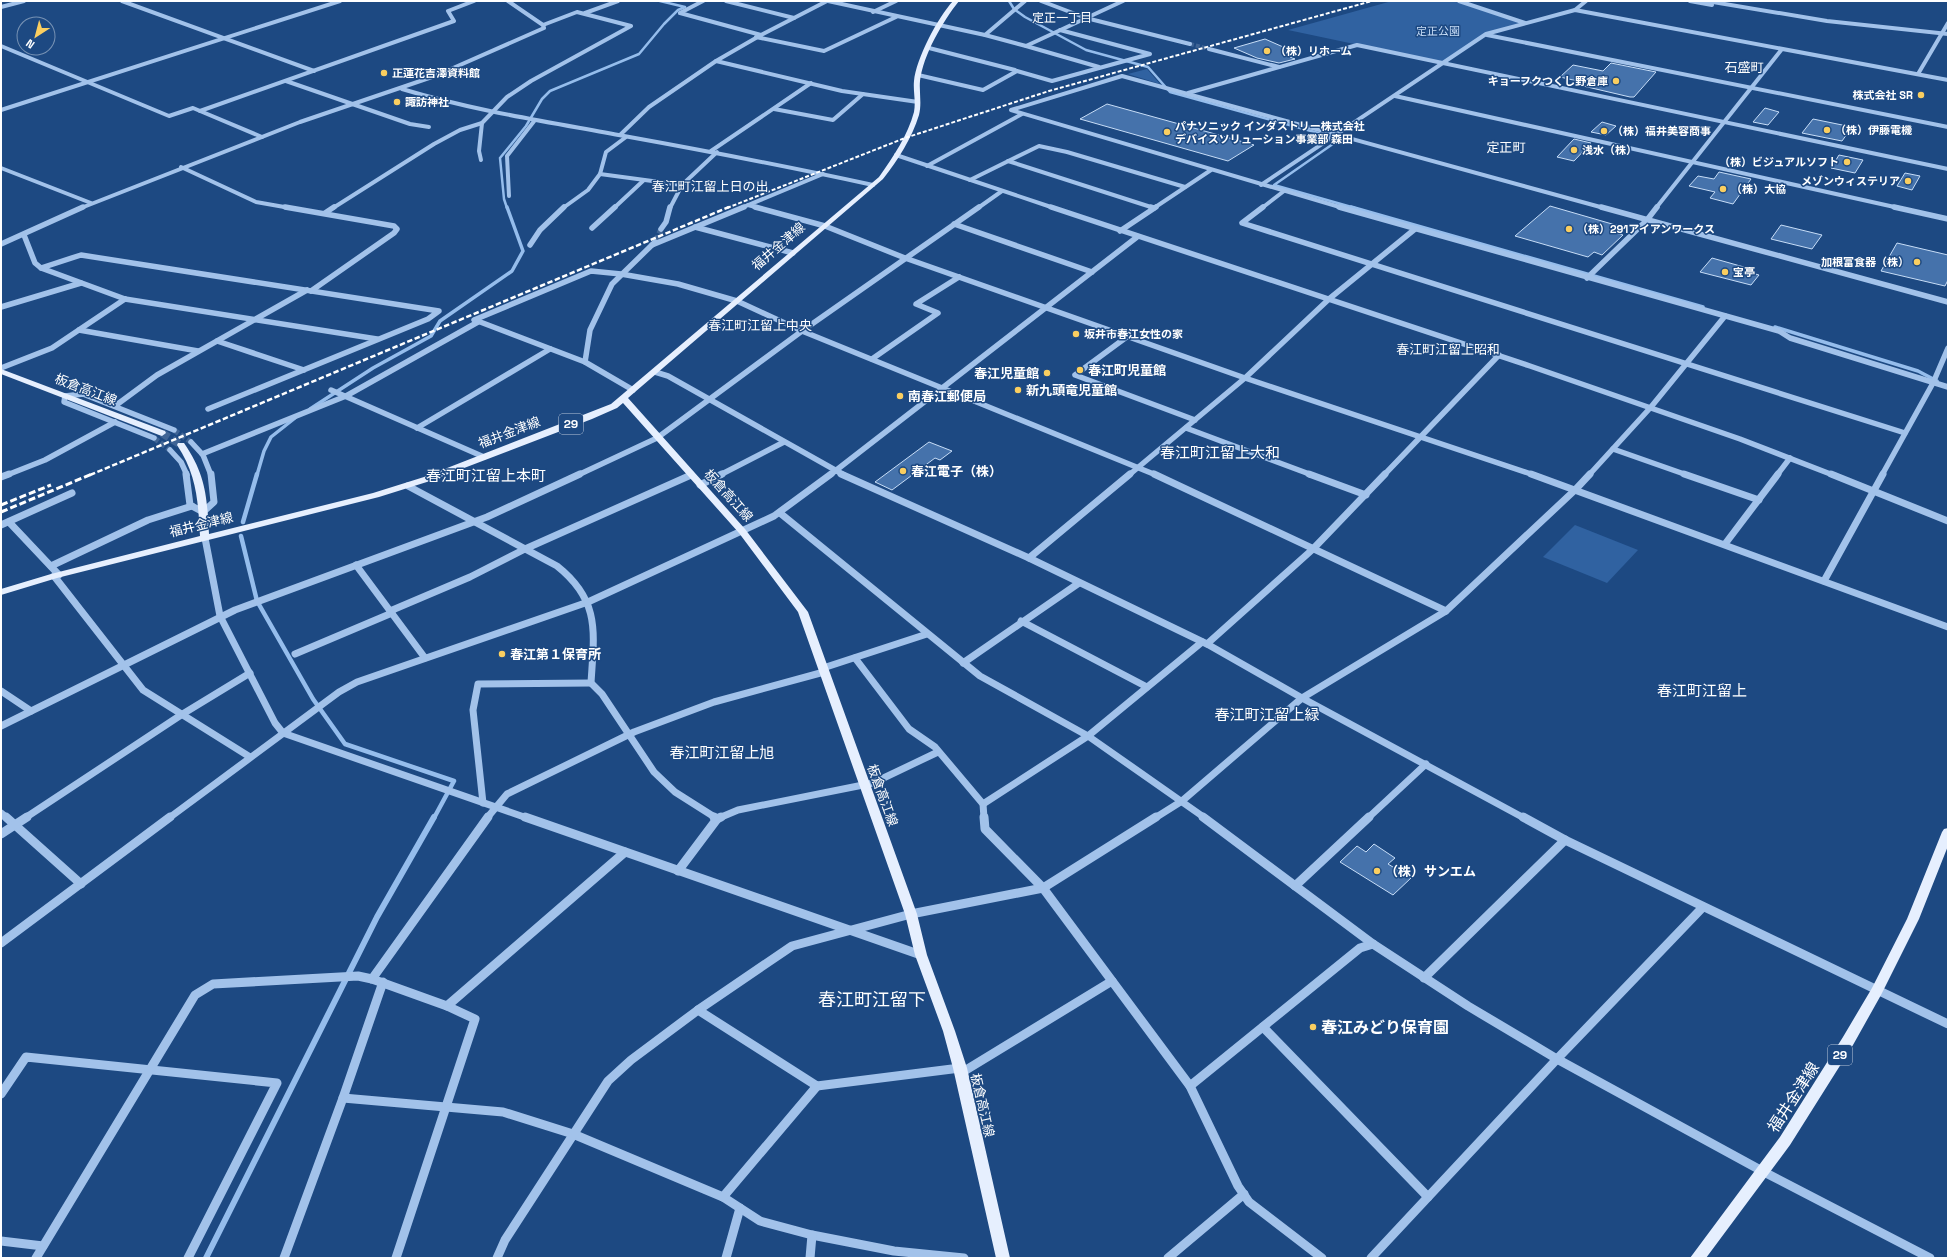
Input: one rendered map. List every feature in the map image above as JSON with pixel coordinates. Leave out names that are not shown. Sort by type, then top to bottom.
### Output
[{"type":"main road","name":"福井金津線","points":[[1,592],[56,576],[370,497],[408,486],[601,413],[624,399],[792,253],[873,185],[886,172],[913,122],[918,102],[918,75],[929,48],[940,25],[951,6],[956,1]]},
{"type":"main road","name":"板倉高江線","points":[[1,369],[65,396],[162,433]]},
{"type":"main road","name":"板倉高江線","points":[[624,399],[742,531],[803,612],[910,914],[921,955],[949,1031],[961,1071],[1003,1258]]},
{"type":"main road","points":[[181,445],[192,459],[201,485],[205,538]]},
{"type":"main road","name":"福井金津線","points":[[1697,1258],[1764,1172],[1817,1092],[1877,991],[1913,919],[1948,832]]},
{"type":"street","points":[[1,8],[24,1]]},
{"type":"street","points":[[122,1],[314,71]]},
{"type":"street","points":[[1,110],[340,1]]},
{"type":"street","points":[[200,111],[454,21],[448,11],[474,1]]},
{"type":"street","points":[[508,1],[543,25]]},
{"type":"street","points":[[585,13],[618,1]]},
{"type":"street","points":[[703,1],[680,13],[761,35]]},
{"type":"street","points":[[726,1],[794,18]]},
{"type":"street","points":[[620,135],[649,107],[716,61],[761,35],[828,1],[873,12],[986,35],[1099,67]]},
{"type":"street","points":[[873,12],[896,1]]},
{"type":"street","points":[[986,35],[1025,1]]},
{"type":"street","points":[[1041,1],[1086,18],[1190,44]]},
{"type":"street","points":[[1110,1],[1118,3]]},
{"type":"street","points":[[1026,46],[1123,1]]},
{"type":"street","points":[[1459,1],[1525,24]]},
{"type":"street","points":[[1261,185],[1486,34],[1575,10],[1586,1]]},
{"type":"street","points":[[1690,1],[1846,25],[1948,34]]},
{"type":"street","points":[[1707,1],[1742,8]]},
{"type":"street","points":[[1723,1],[1742,8]]},
{"type":"street","points":[[1575,10],[1948,80]]},
{"type":"street","points":[[325,213],[434,144],[460,130],[482,123],[507,97],[531,81],[631,26],[577,12],[543,25]]},
{"type":"street","points":[[756,38],[824,52],[896,16]]},
{"type":"street","points":[[1918,74],[1948,23]]},
{"type":"street","points":[[1,244],[24,235],[91,203],[181,167],[351,104],[402,89],[542,30],[544,28],[543,25]]},
{"type":"street","points":[[918,75],[983,90],[1017,71],[1052,81],[1150,54],[1060,30]]},
{"type":"street","points":[[1486,34],[1948,127]]},
{"type":"street","points":[[1186,94],[1358,45],[1948,169]]},
{"type":"street","points":[[1,46],[169,116],[193,108],[262,137]]},
{"type":"street","points":[[929,48],[1015,70]]},
{"type":"street","points":[[1209,49],[1279,67]]},
{"type":"street","points":[[1587,278],[1647,220],[1782,49]]},
{"type":"street","points":[[716,61],[811,84],[889,99],[918,102]]},
{"type":"street","points":[[1948,302],[1122,76],[1011,110],[1261,185],[1779,331],[1790,338],[1948,387]]},
{"type":"street","points":[[286,81],[410,124],[429,127]]},
{"type":"street","points":[[711,151],[811,84]]},
{"type":"street","points":[[402,89],[428,98],[493,113],[717,152],[873,185]]},
{"type":"street","points":[[774,109],[833,120],[863,94]]},
{"type":"street","points":[[1395,96],[1948,219]]},
{"type":"street","points":[[927,166],[1022,114]]},
{"type":"street","points":[[509,196],[507,156],[535,120]]},
{"type":"street","points":[[481,160],[479,151],[482,123]]},
{"type":"street","points":[[530,245],[540,230],[567,204],[588,190],[600,174],[606,152],[626,136]]},
{"type":"street","points":[[970,180],[1039,146],[1067,152],[1185,187]]},
{"type":"street","points":[[661,229],[666,222],[671,205],[682,186],[717,152]]},
{"type":"street","points":[[896,155],[1137,237],[1499,355],[1743,440],[1948,521]]},
{"type":"street","points":[[1008,162],[1154,208]]},
{"type":"street","points":[[115,406],[157,375],[254,320],[309,291],[397,230],[394,226],[256,202],[181,167]]},
{"type":"street","points":[[1,168],[91,203]]},
{"type":"street","points":[[1120,231],[1211,170]]},
{"type":"street","points":[[600,174],[682,186]]},
{"type":"street","points":[[652,245],[824,174]]},
{"type":"street","points":[[592,228],[644,180]]},
{"type":"street","points":[[1,726],[220,616],[474,522],[658,438],[802,331],[1002,191]]},
{"type":"street","points":[[1284,191],[1242,223],[1905,433]]},
{"type":"street","points":[[748,205],[825,226],[905,258],[1245,378],[1576,489],[1948,627]]},
{"type":"street","points":[[954,224],[1092,272]]},
{"type":"street","points":[[695,227],[792,253]]},
{"type":"street","points":[[1029,558],[1245,378],[1329,300],[1415,229]]},
{"type":"street","points":[[24,235],[35,263],[41,268],[125,299],[377,340]]},
{"type":"street","points":[[1,943],[250,757],[339,692],[357,682],[588,602],[780,513],[1137,237]]},
{"type":"street","points":[[586,362],[590,330],[612,284],[656,241]]},
{"type":"street","points":[[41,268],[81,255],[439,311],[428,319],[208,409]]},
{"type":"street","points":[[633,390],[586,362],[474,320],[591,271],[621,274],[678,284],[737,301],[802,331],[1139,467],[1446,611]]},
{"type":"street","points":[[872,359],[938,312],[916,304],[959,277]]},
{"type":"street","points":[[1,307],[81,283]]},
{"type":"street","points":[[1,369],[52,348],[125,299]]},
{"type":"street","points":[[497,1258],[505,1240],[608,1081],[631,1060],[698,1010],[792,946],[910,914],[1043,888],[1182,801],[1302,698],[1446,611],[1576,489],[1651,408],[1725,316]]},
{"type":"street","points":[[202,454],[346,396],[478,322]]},
{"type":"street","points":[[79,330],[198,351]]},
{"type":"street","points":[[1128,336],[1075,375],[1195,420]]},
{"type":"street","points":[[217,341],[304,370]]},
{"type":"street","points":[[1824,581],[1933,382],[1948,348]]},
{"type":"street","points":[[417,428],[550,349]]},
{"type":"street","points":[[982,804],[1088,736],[1147,687],[1204,643],[1314,549],[1499,355]]},
{"type":"street","points":[[655,372],[668,376],[835,471],[1029,558],[1204,643],[1302,698],[1565,840],[1948,1024]]},
{"type":"street","points":[[331,390],[484,457]]},
{"type":"street","points":[[154,438],[64,402],[65,396],[84,394],[158,422],[174,430]]},
{"type":"street","points":[[1,477],[45,460],[115,422]]},
{"type":"street","points":[[1186,428],[1366,495]]},
{"type":"street","points":[[170,450],[185,467],[189,481],[190,505],[203,512],[214,502],[211,468],[202,454],[191,442]]},
{"type":"street","points":[[700,485],[784,442]]},
{"type":"street","points":[[1613,449],[1759,500]]},
{"type":"street","points":[[1725,544],[1790,458]]},
{"type":"street","points":[[295,654],[391,612],[525,549],[691,475]]},
{"type":"street","points":[[408,486],[557,566],[571,577],[582,590],[588,602],[591,613],[591,683]]},
{"type":"street","points":[[1,525],[72,493]]},
{"type":"street","points":[[51,566],[148,520],[192,506]]},
{"type":"street","points":[[780,513],[980,676],[1088,736],[1182,801],[1372,944],[1424,978],[1557,1059],[1764,1172],[1930,1258]]},
{"type":"street","points":[[9,522],[51,566],[56,576],[122,665],[143,690],[250,757]]},
{"type":"street","points":[[205,538],[220,616],[275,723],[284,733],[921,955]]},
{"type":"street","points":[[356,565],[425,658]]},
{"type":"street","points":[[963,663],[1021,621],[1079,583]]},
{"type":"street","points":[[1021,621],[1147,687]]},
{"type":"street","points":[[372,979],[495,807],[507,794],[629,734],[720,699],[824,670],[927,634]]},
{"type":"street","points":[[855,658],[909,729],[938,752],[982,804],[985,829],[1043,888],[1190,1086],[1238,1186],[1249,1202],[1322,1258]]},
{"type":"street","points":[[1,834],[181,715],[250,673]]},
{"type":"street","points":[[483,803],[473,710],[478,684],[591,683],[602,694],[654,772],[675,792],[718,819]]},
{"type":"street","points":[[1,691],[31,711]]},
{"type":"street","points":[[678,871],[718,819],[738,810],[873,783],[938,752]]},
{"type":"street","points":[[1295,886],[1426,764]]},
{"type":"street","points":[[1,814],[81,884]]},
{"type":"street","points":[[1424,978],[1565,840]]},
{"type":"street","points":[[447,1006],[625,852]]},
{"type":"street","points":[[1371,1258],[1557,1059],[1703,907]]},
{"type":"street","points":[[1190,1086],[1360,948],[1372,944]]},
{"type":"street","points":[[36,1258],[148,1069],[195,995],[213,984],[358,976],[383,982],[447,1006],[475,1019],[396,1258]]},
{"type":"street","points":[[698,1010],[817,1086],[961,1071],[1112,981]]},
{"type":"street","points":[[284,1258],[343,1098],[383,982]]},
{"type":"street","points":[[1263,1027],[1428,1197]]},
{"type":"street","points":[[1,1094],[26,1057],[277,1083],[188,1258]]},
{"type":"street","points":[[722,1197],[817,1086]]},
{"type":"street","points":[[343,1098],[503,1112],[573,1134],[722,1197],[760,1221],[812,1235],[894,1251],[964,1258]]},
{"type":"street","points":[[1168,1258],[1244,1194]]},
{"type":"street","points":[[726,1258],[740,1208]]},
{"type":"street","points":[[810,1258],[812,1235]]},
{"type":"street","points":[[1,1241],[43,1246]]},
{"type":"green space","name":"定正公園","points":[[1392,1],[1451,1],[1462,3],[1523,24],[1486,34],[1444,63],[1288,30]]},
{"type":"green space","points":[[1147,69],[1160,84],[1128,74]]},
{"type":"green space","points":[[1575,525],[1638,550],[1607,583],[1543,557]]},
{"type":"building","name":"（株）リホーム","points":[[1265,39],[1299,54],[1290,57],[1295,59],[1279,63],[1257,58],[1234,48]]},
{"type":"building","name":"キョーフクつくし野倉庫","points":[[1611,63],[1656,72],[1634,97],[1579,85],[1582,82],[1560,77],[1573,65],[1603,71]]},
{"type":"building","name":"パナソニック インダストリー株式会社 デバイスソリューション事業部 森田","points":[[1107,104],[1254,145],[1228,161],[1080,119]]},
{"type":"building","points":[[1765,108],[1779,112],[1768,125],[1753,122]]},
{"type":"building","name":"（株）伊藤電機","points":[[1813,119],[1852,127],[1842,141],[1802,133]]},
{"type":"building","name":"（株）福井美容商事","points":[[1602,122],[1616,126],[1606,135],[1591,132]]},
{"type":"building","name":"浅水（株）","points":[[1574,139],[1591,143],[1574,161],[1557,157]]},
{"type":"building","name":"（株）ビジュアルソフト","points":[[1839,155],[1863,160],[1855,173],[1831,168]]},
{"type":"building","name":"（株）大協","points":[[1719,172],[1751,179],[1733,204],[1710,198],[1715,192],[1689,186],[1698,176],[1714,179]]},
{"type":"building","name":"メゾンウィステリア","points":[[1905,173],[1920,176],[1912,190],[1897,186]]},
{"type":"building","name":"（株）291アイアンワークス","points":[[1550,206],[1619,226],[1612,232],[1623,235],[1602,255],[1594,252],[1588,257],[1515,236]]},
{"type":"building","points":[[1781,225],[1822,235],[1812,249],[1771,239]]},
{"type":"building","name":"加根富食器（株）","points":[[1897,243],[1948,255],[1948,280],[1945,286],[1881,271]]},
{"type":"building","name":"宝亭","points":[[1712,258],[1751,269],[1748,272],[1759,275],[1751,285],[1700,272]]},
{"type":"building","name":"春江電子（株）","points":[[929,442],[952,451],[940,460],[935,458],[892,490],[875,482]]},
{"type":"building","name":"（株）サンエム","points":[[1374,844],[1395,858],[1388,864],[1411,878],[1393,895],[1340,862],[1357,846],[1366,852]]},
{"type":"waterway","points":[[507,208],[504,199],[500,158],[526,126],[542,99],[550,91],[639,54],[664,24],[678,10],[685,7],[660,1]]},
{"type":"waterway","points":[[1009,1],[1014,9],[1025,17],[1086,50],[1148,67],[1170,92],[1340,139],[1274,185],[1355,208]]},
{"type":"waterway","points":[[310,409],[373,368],[431,336],[440,321],[512,271],[523,251],[507,207]]},
{"type":"waterway","points":[[1351,207],[1703,307]]},
{"type":"waterway","points":[[1775,327],[1918,371],[1937,381]]},
{"type":"waterway","points":[[257,475],[264,451],[271,437],[295,418]]},
{"type":"waterway","points":[[243,522],[257,474]]},
{"type":"waterway","points":[[241,536],[257,601],[313,699],[345,744],[454,781],[434,818]]},
{"type":"waterway","points":[[206,1258],[377,917],[434,817]]},
{"type":"tunnel","points":[[1190,44],[1209,49]]},
{"type":"tunnel","points":[[656,241],[661,229]]},
{"type":"tunnel","points":[[174,430],[191,442]]},
{"type":"tunnel","points":[[162,433],[181,445]]},
{"type":"tunnel","points":[[154,438],[170,450]]},
{"type":"railway","points":[[727,208],[905,138],[1049,91],[1372,1]]},
{"type":"railway","points":[[90,475],[729,207]]},
{"type":"railway","points":[[1,512],[92,474]]},
{"type":"railway","points":[[1,505],[51,485]]},
{"type":"place","name":"（株）リホーム","points":[[1267,51]]},
{"type":"place","name":"正蓮花吉澤資料館","points":[[384,73]]},
{"type":"place","name":"キョーフクつくし野倉庫","points":[[1616,81]]},
{"type":"place","name":"株式会社 SR","points":[[1921,95]]},
{"type":"place","name":"諏訪神社","points":[[397,102]]},
{"type":"place","name":"（株）伊藤電機","points":[[1827,130]]},
{"type":"place","name":"（株）福井美容商事","points":[[1604,131]]},
{"type":"place","name":"パナソニック インダストリー株式会社 デバイスソリューション事業部 森田","points":[[1167,132]]},
{"type":"place","name":"浅水（株）","points":[[1574,150]]},
{"type":"place","name":"（株）ビジュアルソフト","points":[[1847,162]]},
{"type":"place","name":"メゾンウィステリア","points":[[1908,181]]},
{"type":"place","name":"（株）大協","points":[[1723,189]]},
{"type":"place","name":"（株）291アイアンワークス","points":[[1569,229]]},
{"type":"place","name":"加根富食器（株）","points":[[1917,262]]},
{"type":"place","name":"宝亭","points":[[1725,272]]},
{"type":"place","name":"坂井市春江女性の家","points":[[1076,334]]},
{"type":"place","name":"春江町児童館","points":[[1080,370]]},
{"type":"place","name":"春江児童館","points":[[1047,373]]},
{"type":"place","name":"新九頭竜児童館","points":[[1018,390]]},
{"type":"place","name":"南春江郵便局","points":[[900,396]]},
{"type":"place","name":"春江電子（株）","points":[[903,471]]},
{"type":"place","name":"春江第１保育所","points":[[502,654]]},
{"type":"place","name":"（株）サンエム","points":[[1377,871]]},
{"type":"place","name":"春江みどり保育園","points":[[1313,1027]]},
{"type":"district","name":"定正一丁目","points":[[1062,18]]},
{"type":"district","name":"石盛町","points":[[1744,67]]},
{"type":"district","name":"定正町","points":[[1506,147]]},
{"type":"district","name":"春江町江留上日の出","points":[[710,186]]},
{"type":"district","name":"春江町江留上中央","points":[[760,325]]},
{"type":"district","name":"春江町江留上昭和","points":[[1448,349]]},
{"type":"district","name":"春江町江留上大和","points":[[1220,453]]},
{"type":"district","name":"春江町江留上本町","points":[[486,476]]},
{"type":"district","name":"春江町江留上","points":[[1702,691]]},
{"type":"district","name":"春江町江留上緑","points":[[1267,715]]},
{"type":"district","name":"春江町江留上旭","points":[[722,753]]},
{"type":"district","name":"春江町江留下","points":[[872,1000]]}]
